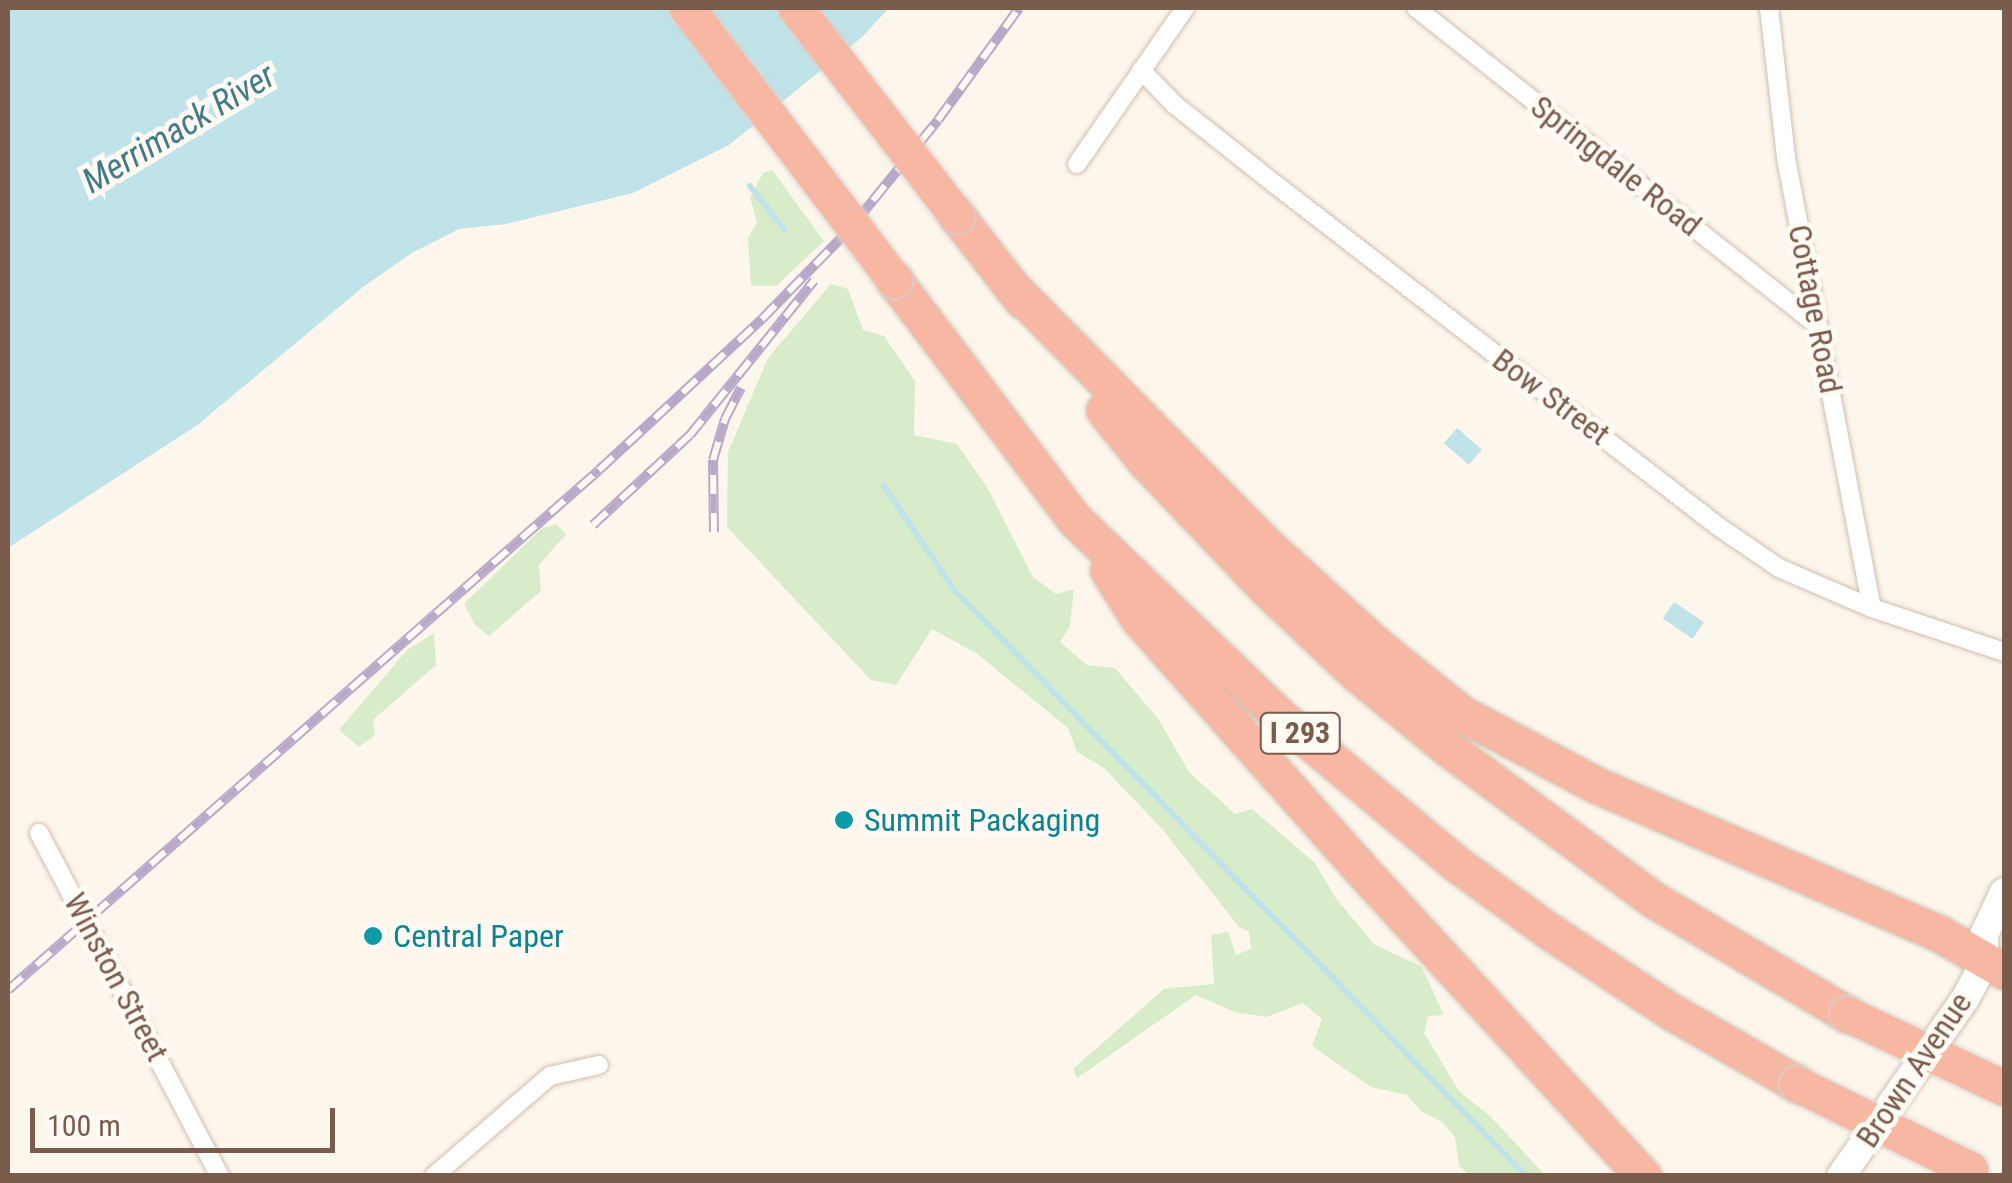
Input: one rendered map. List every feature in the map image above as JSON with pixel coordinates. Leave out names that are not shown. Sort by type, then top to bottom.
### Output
[{"type":"highway","name":"I 293","points":[[687,8],[1074,518],[1286,721],[1458,866],[1672,1012],[1797,1084],[1977,1172]]},
{"type":"highway","name":"I 293","points":[[796,8],[1146,460],[1267,589],[1356,673],[1449,749],[1654,900],[1848,1014],[2004,1088]]},
{"type":"highway","points":[[1010,284],[1264,543],[1380,648],[1462,714],[1596,786],[1998,962]]},
{"type":"highway","points":[[1074,518],[1138,618],[1413,928],[1643,1176]]},
{"type":"main road","name":"Brown Avenue","points":[[1841,1176],[1998,962],[1984,935],[2004,892]]},
{"type":"street","points":[[1077,164],[1185,8]]},
{"type":"street","name":"Springdale Road","points":[[1416,8],[1816,324]]},
{"type":"street","name":"Cottage Road","points":[[1769,8],[1786,158],[1872,608]]},
{"type":"street","name":"Bow Street","points":[[1141,70],[1190,117],[1719,527],[1778,568],[1872,608],[2004,652]]},
{"type":"street","name":"Winston Street","points":[[39,833],[220,1176]]},
{"type":"street","points":[[434,1176],[550,1076],[573,1067],[599,1064]]},
{"type":"green space","points":[[772,170],[824,241],[776,286],[751,286],[748,238],[757,222],[750,198],[763,173]]},
{"type":"green space","points":[[831,284],[848,289],[863,330],[884,336],[915,381],[914,435],[957,444],[988,489],[1033,577],[1056,594],[1074,589],[1070,626],[1060,642],[1087,665],[1115,668],[1159,720],[1189,772],[1235,814],[1252,809],[1315,863],[1337,900],[1375,945],[1421,966],[1444,1015],[1428,1016],[1424,1033],[1459,1091],[1491,1117],[1545,1175],[1470,1175],[1459,1166],[1455,1137],[1442,1122],[1421,1111],[1407,1095],[1371,1087],[1312,1046],[1322,1019],[1303,1003],[1267,1017],[1234,1012],[1196,995],[1077,1078],[1073,1069],[1164,989],[1214,984],[1211,935],[1228,932],[1236,955],[1251,949],[1249,932],[1239,927],[1162,829],[1104,768],[1077,752],[1068,728],[976,653],[932,629],[896,685],[871,680],[727,527],[728,452],[768,358]]},
{"type":"green space","points":[[556,524],[566,534],[539,565],[541,591],[489,636],[475,625],[464,604],[541,529]]},
{"type":"green space","points":[[434,633],[436,665],[373,720],[375,735],[359,747],[339,730],[407,650]]},
{"type":"water","name":"Merrimack River","points":[[8,8],[889,8],[861,38],[729,145],[633,193],[506,224],[459,229],[412,253],[363,287],[196,426],[8,548]]},
{"type":"water","points":[[1457,428],[1482,450],[1469,465],[1444,443]]},
{"type":"water","points":[[1674,602],[1704,622],[1693,639],[1663,619]]},
{"type":"waterway","points":[[750,186],[785,230]]},
{"type":"waterway","points":[[884,486],[955,591],[1526,1176]]},
{"type":"railway","points":[[8,990],[599,470],[762,319],[849,230],[938,120],[1019,8]]},
{"type":"railway","points":[[593,525],[690,435],[814,281]]},
{"type":"railway","points":[[714,532],[713,460],[725,419],[741,388]]},
{"type":"place","name":"Summit Packaging","points":[[844,820]]},
{"type":"place","name":"Central Paper","points":[[373,936]]}]
